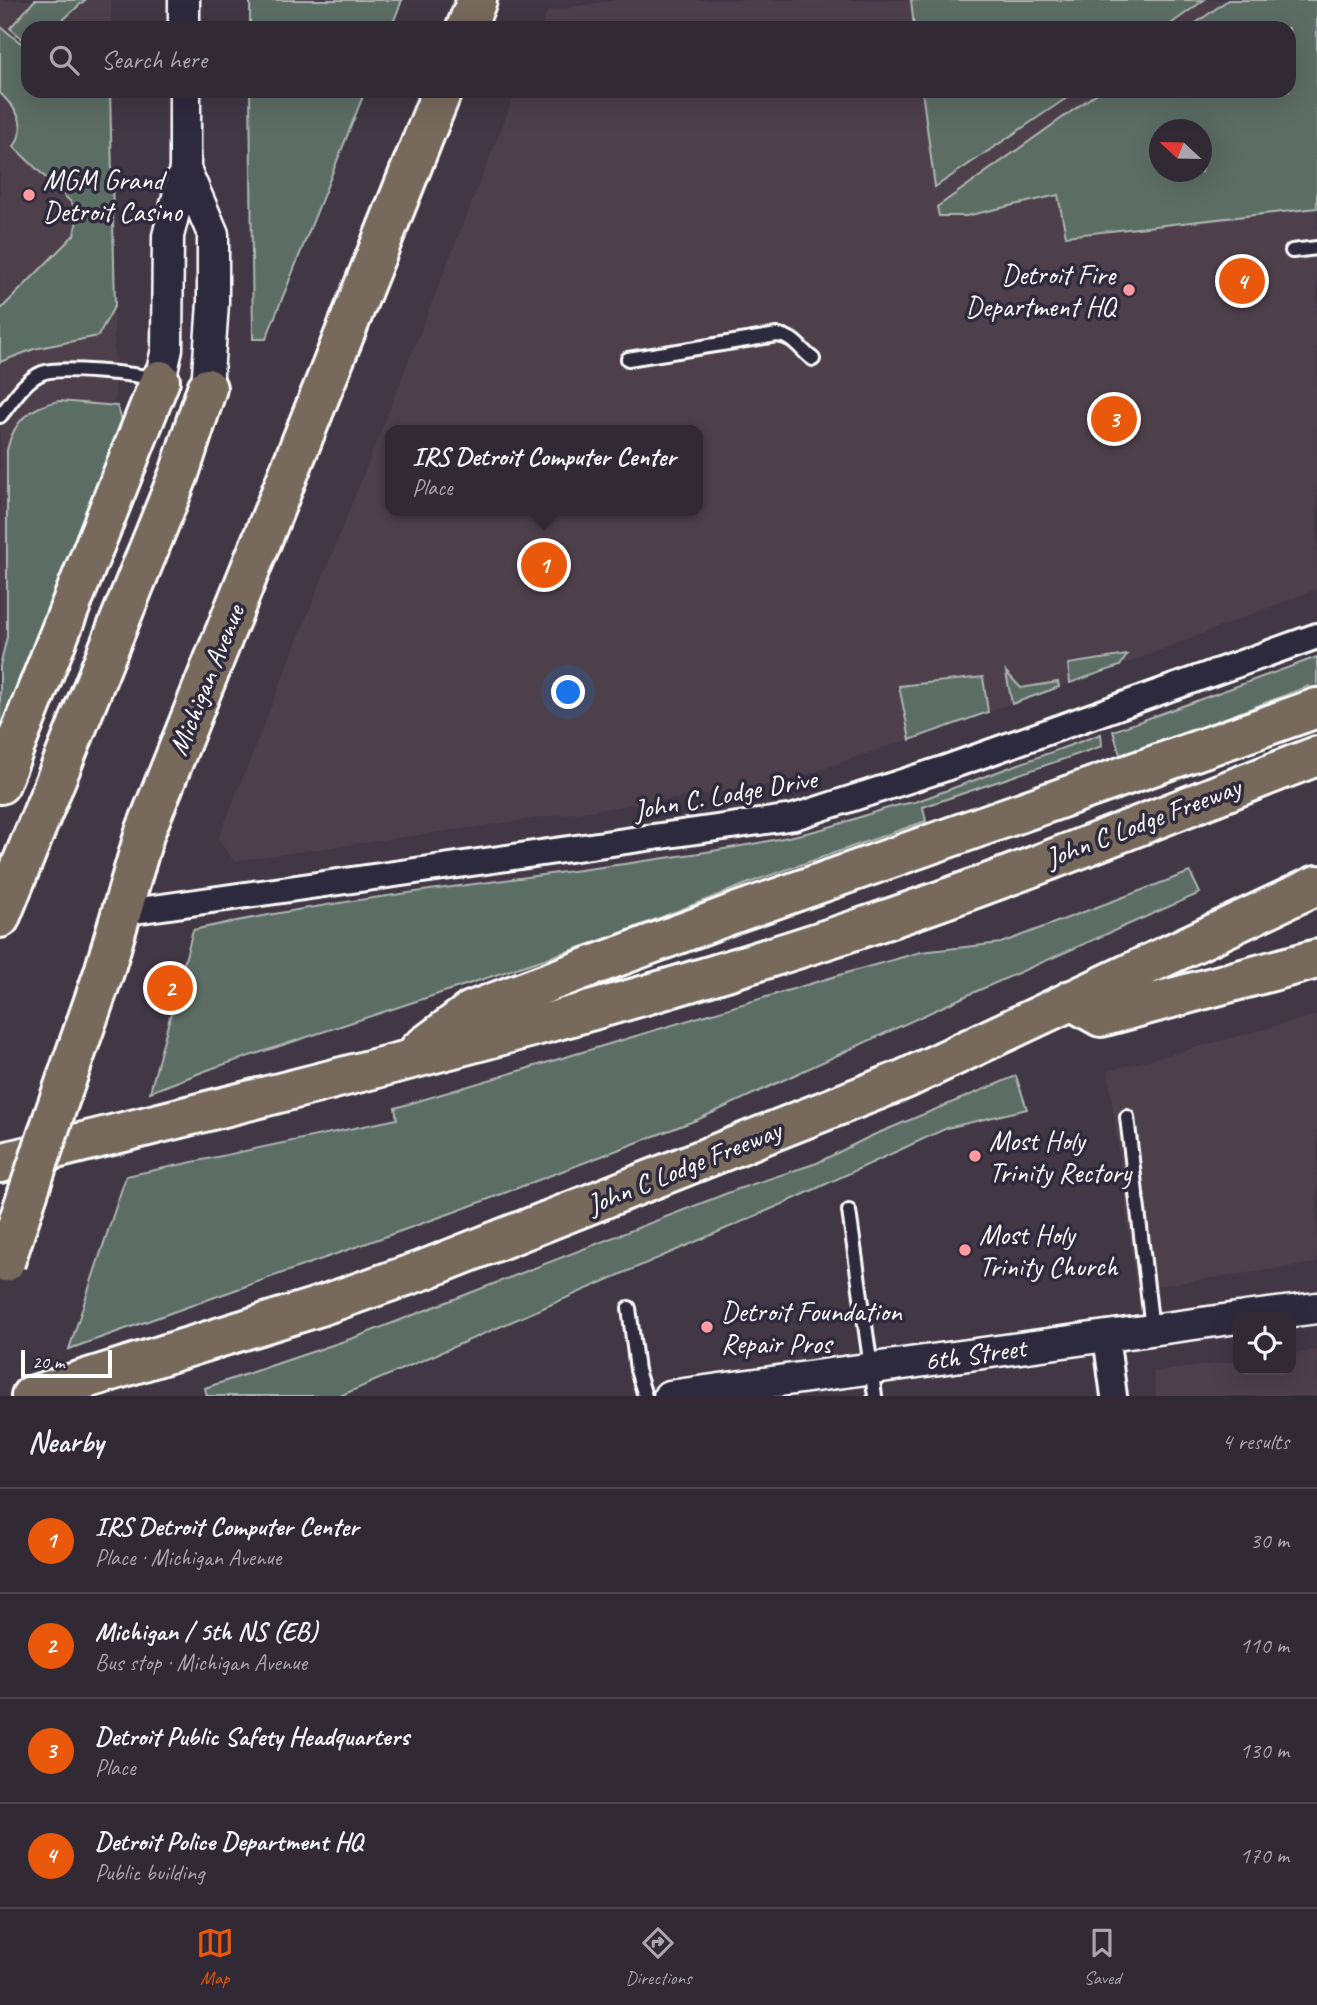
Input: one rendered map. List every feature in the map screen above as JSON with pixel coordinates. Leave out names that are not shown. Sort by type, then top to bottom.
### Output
[{"type":"main road","points":[[469,21],[477,0]]},
{"type":"main road","name":"Michigan Avenue","points":[[3,1270],[104,972],[145,832],[439,98]]},
{"type":"main road","points":[[0,784],[160,380]]},
{"type":"main road","points":[[0,918],[179,474],[207,388]]},
{"type":"main road","points":[[404,1061],[471,1011],[735,913],[1317,708]]},
{"type":"main road","name":"John C Lodge Freeway","points":[[0,1163],[404,1061],[593,1010],[876,923],[1317,755]]},
{"type":"main road","name":"John C Lodge Freeway","points":[[31,1396],[314,1308],[426,1269],[905,1079],[1317,885]]},
{"type":"main road","points":[[1071,1000],[1101,1017],[1317,959]]},
{"type":"street","points":[[184,0],[184,21]]},
{"type":"street","points":[[160,380],[167,349],[169,236],[186,169],[185,98]]},
{"type":"street","points":[[186,169],[212,234],[214,303],[207,388]]},
{"type":"street","name":"John C. Lodge Drive","points":[[120,913],[794,817],[908,781],[1317,636]]},
{"type":"street","points":[[1285,1312],[1317,1308]]},
{"type":"street","name":"6th Street","points":[[669,1396],[873,1382],[1106,1336],[1233,1319]]},
{"type":"street","points":[[1106,1336],[1114,1396]]},
{"type":"lane","points":[[1292,251],[1317,248]]},
{"type":"lane","points":[[628,359],[777,335],[788,336],[813,359]]},
{"type":"lane","points":[[0,416],[20,390],[42,373],[136,374],[160,380]]},
{"type":"lane","points":[[1127,1117],[1152,1330]]},
{"type":"lane","points":[[849,1211],[873,1382]]},
{"type":"lane","points":[[629,1308],[637,1370],[645,1396]]},
{"type":"shaded area","points":[[0,0],[111,0],[111,21],[21,21],[21,98],[112,98],[115,400],[21,508],[7,670],[0,687]]},
{"type":"shaded area","points":[[615,0],[1317,0],[1317,589],[1120,666],[779,784],[234,861],[218,840],[513,98],[1296,98],[1296,21],[543,21],[547,11]]},
{"type":"shaded area","points":[[1317,1015],[1317,1263],[1136,1289],[1108,1071]]},
{"type":"shaded area","points":[[1317,1350],[1317,1396],[1156,1396],[1153,1372],[1233,1362],[1233,1375],[1296,1375],[1296,1353]]},
{"type":"green space","points":[[35,0],[85,0],[62,21],[21,21],[21,38],[10,28]]},
{"type":"green space","points":[[250,0],[402,0],[394,21],[250,21]]},
{"type":"green space","points":[[911,0],[1204,0],[1175,21],[913,21]]},
{"type":"green space","points":[[1228,0],[1317,0],[1317,208],[1066,236],[1058,195],[966,216],[939,216],[937,207],[1090,98],[1296,98],[1296,21],[1199,21]]},
{"type":"green space","points":[[0,26],[21,43],[21,98],[110,98],[115,305],[98,336],[34,349],[0,362],[0,310],[74,235],[78,215],[72,203],[14,147],[20,131],[19,118],[0,93]]},
{"type":"green space","points":[[250,98],[362,98],[266,339],[253,339]]},
{"type":"green space","points":[[923,98],[1067,98],[935,187]]},
{"type":"green space","points":[[59,401],[117,406],[123,423],[0,730],[0,666],[7,637],[7,450],[14,431],[25,416],[40,407]]},
{"type":"green space","points":[[1127,655],[1120,666],[1070,683],[1068,664]]},
{"type":"green space","points":[[1317,657],[1317,690],[1313,693],[1309,686],[1121,758],[1113,731]]},
{"type":"green space","points":[[1006,672],[1021,688],[1058,682],[1059,687],[1012,704]]},
{"type":"green space","points":[[983,677],[988,712],[910,740],[899,686]]},
{"type":"green space","points":[[1101,734],[1102,746],[923,807],[926,821],[757,880],[602,940],[213,1068],[150,1092],[193,930],[325,905],[658,859],[790,837],[915,802]]},
{"type":"green space","points":[[1190,872],[1200,893],[968,995],[699,1119],[457,1211],[69,1349],[126,1176],[397,1119],[395,1108],[853,971],[921,952],[1001,943]]},
{"type":"green space","points":[[1016,1076],[1027,1109],[947,1128],[785,1203],[340,1396],[207,1396],[205,1388],[359,1336],[738,1189],[817,1163],[871,1136]]},
{"type":"place","name":"MGM Grand Detroit Casino","points":[[29,195]]},
{"type":"place","name":"Detroit Police Department HQ","points":[[1242,281]]},
{"type":"place","name":"Detroit Fire Department HQ","points":[[1129,290]]},
{"type":"place","name":"Detroit Public Safety Headquarters","points":[[1114,419]]},
{"type":"place","name":"IRS Detroit Computer Center","points":[[544,565]]},
{"type":"place","name":"Michigan / 5th NS (EB)","points":[[170,988]]},
{"type":"place","name":"Most Holy Trinity Rectory","points":[[975,1156]]},
{"type":"place","name":"Most Holy Trinity Church","points":[[965,1250]]},
{"type":"place","name":"Detroit Foundation Repair Pros","points":[[707,1327]]}]
